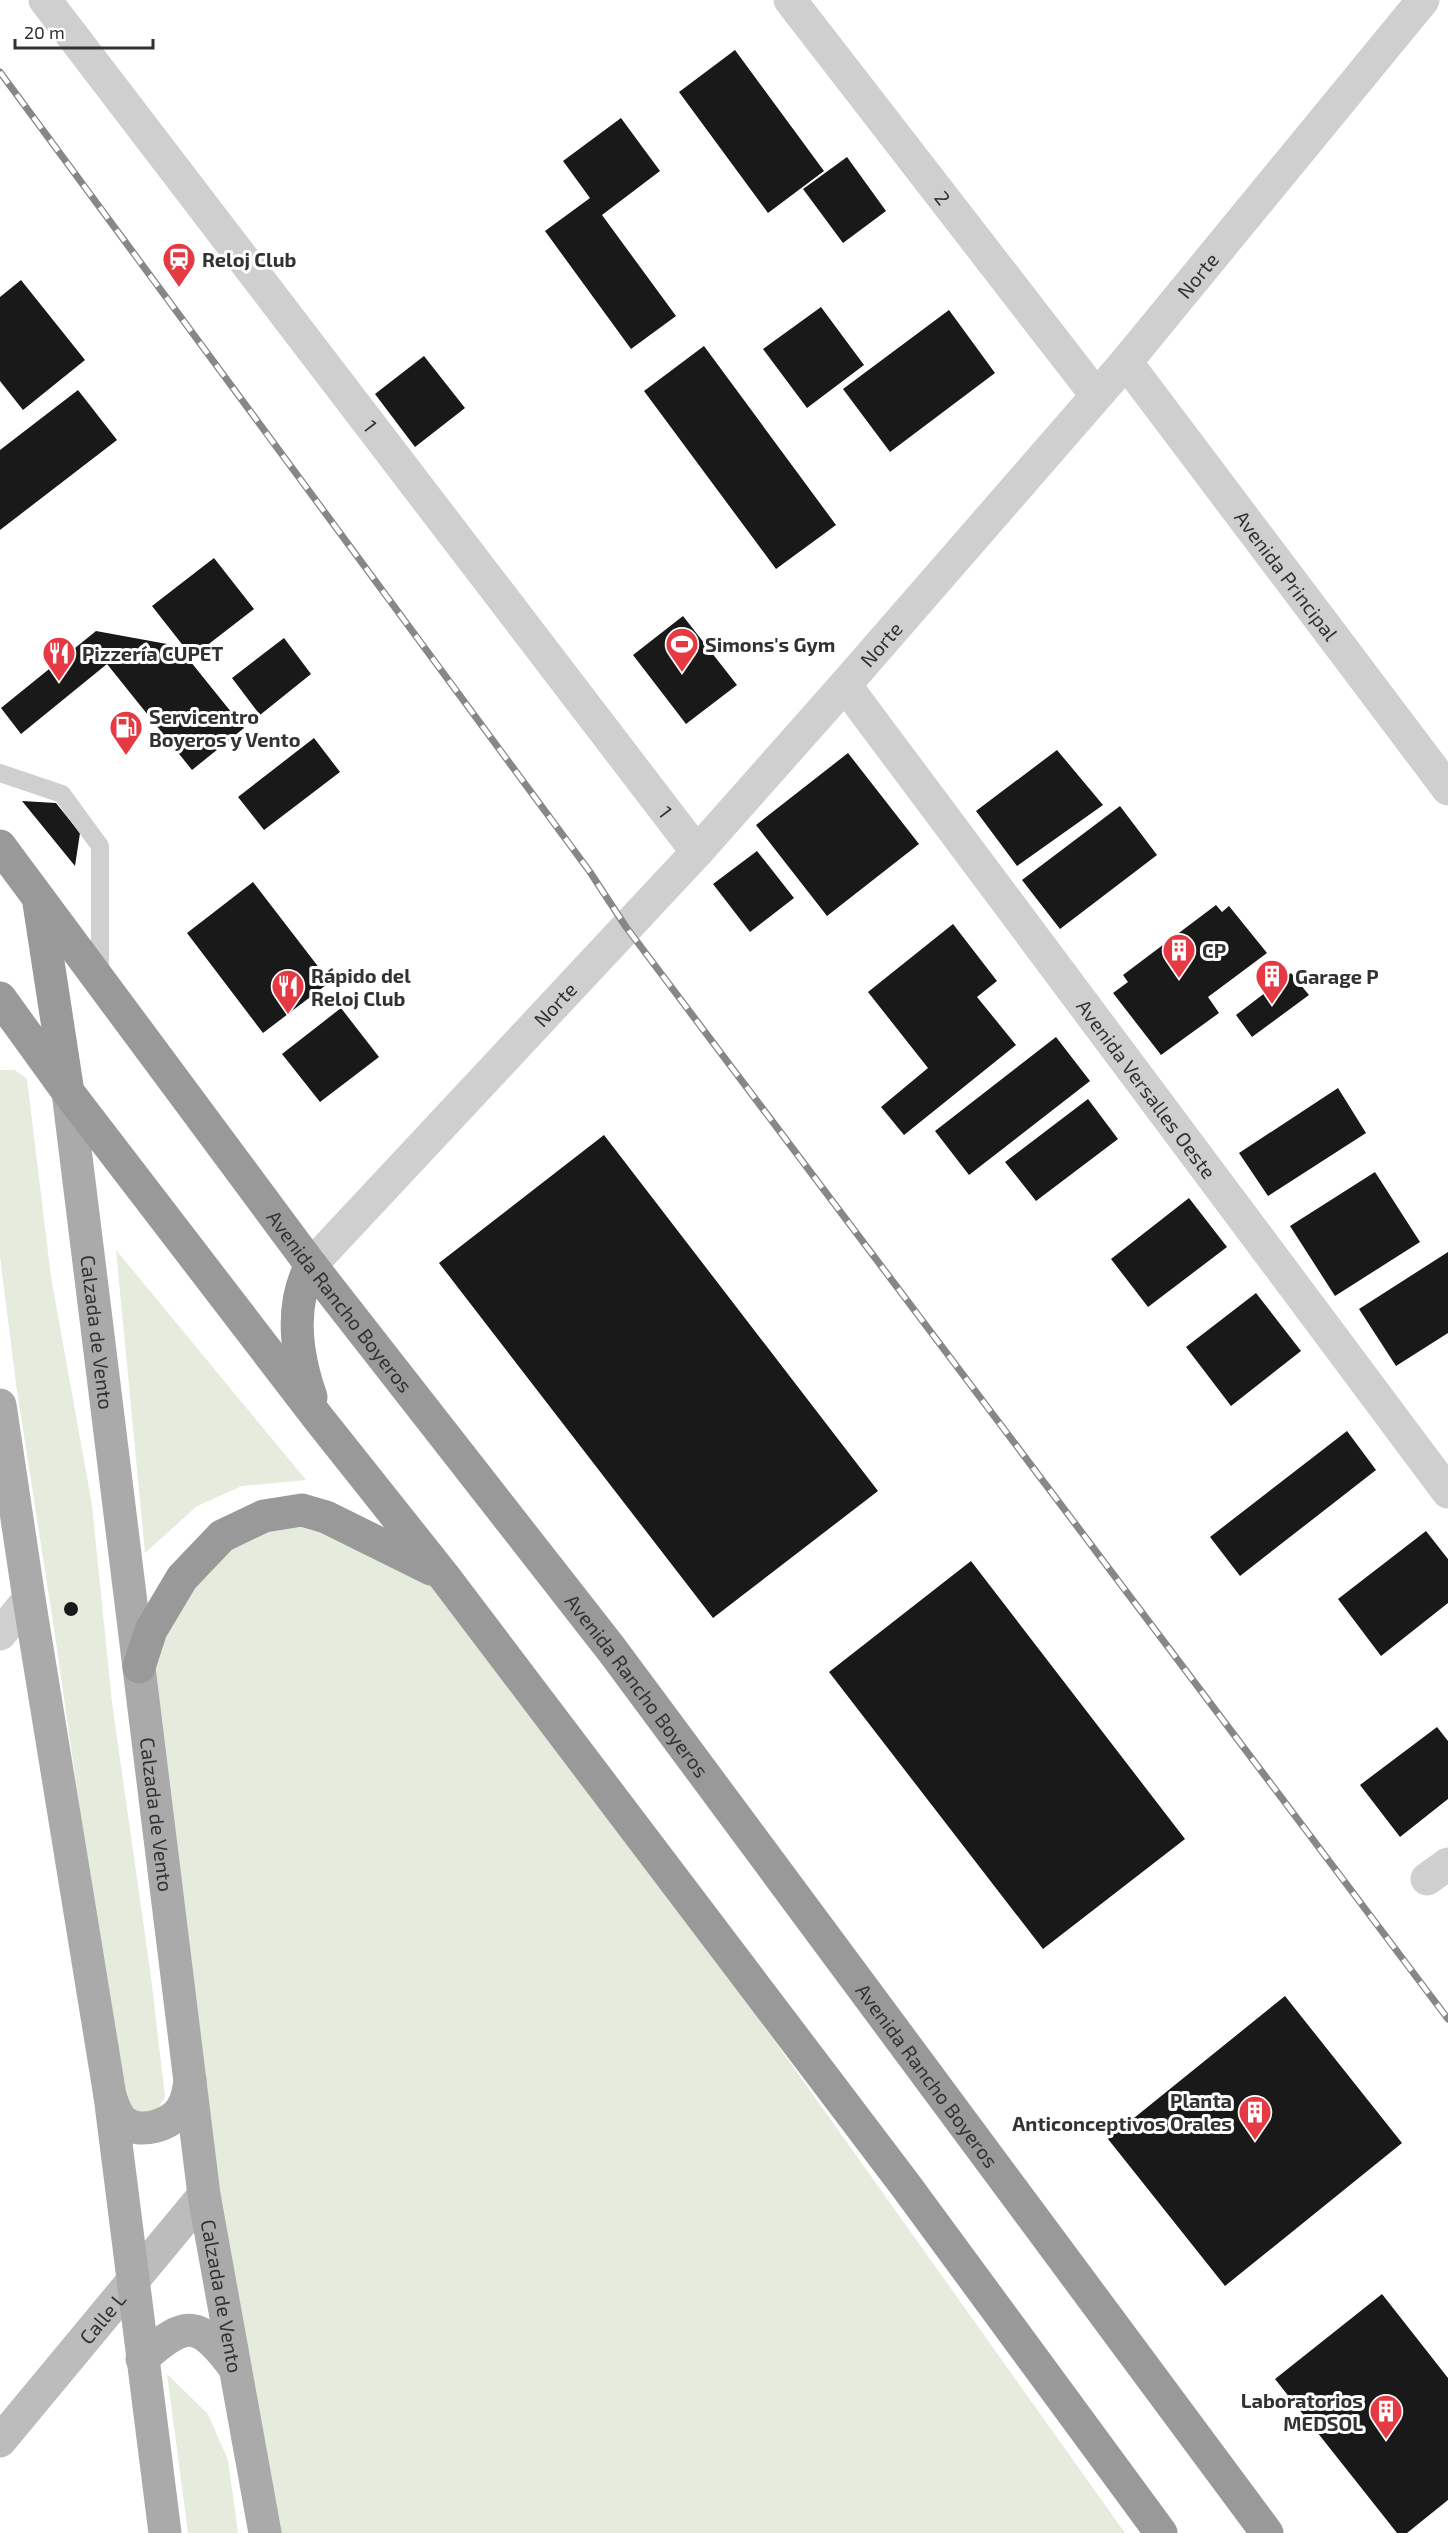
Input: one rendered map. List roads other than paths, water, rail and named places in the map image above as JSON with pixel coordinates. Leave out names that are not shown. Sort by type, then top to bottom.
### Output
[{"type":"highway","name":"Avenida Rancho Boyeros","points":[[0,846],[311,1265],[612,1650],[1267,2533]]},
{"type":"highway","points":[[39,898],[68,1092]]},
{"type":"highway","points":[[0,998],[68,1092],[319,1419],[443,1575],[898,2176],[1161,2533]]},
{"type":"highway","points":[[311,1265],[300,1296],[296,1317],[296,1335],[303,1375],[319,1419]]},
{"type":"highway","points":[[139,1667],[151,1630],[182,1578],[222,1536],[264,1516],[302,1510],[326,1517],[443,1575]]},
{"type":"main road","name":"Calzada de Vento","points":[[68,1092],[204,2195],[265,2533]]},
{"type":"main road","points":[[0,1405],[29,1599],[110,2096],[165,2533]]},
{"type":"main road","points":[[110,2096],[123,2122],[135,2127],[150,2127],[165,2124],[178,2114],[186,2099],[190,2080]]},
{"type":"main road","points":[[142,2359],[166,2337],[185,2329],[204,2333],[218,2346],[234,2367]]},
{"type":"street","name":"1","points":[[45,0],[696,852]]},
{"type":"street","name":"2","points":[[790,0],[1096,395]]},
{"type":"street","name":"Norte","points":[[311,1265],[696,852],[845,686],[1126,362],[1423,0]]},
{"type":"street","name":"Avenida Principal","points":[[1126,362],[1448,789]]},
{"type":"street","name":"Avenida Versalles Oeste","points":[[845,686],[1448,1492]]},
{"type":"street","points":[[0,1634],[29,1599]]},
{"type":"street","name":"Calle L","points":[[0,2441],[204,2195]]},
{"type":"lane","points":[[0,772],[62,794],[100,846],[100,980]]},
{"type":"railway","points":[[0,72],[590,872],[626,927],[1448,2019]]},
{"type":"place","name":"Reloj Club","points":[[179,288]]},
{"type":"place","name":"Simons's Gym","points":[[682,673]]},
{"type":"place","name":"Pizzería CUPET","points":[[59,682]]},
{"type":"place","name":"Servicentro Boyeros y Vento","points":[[126,756]]},
{"type":"place","name":"CP","points":[[1179,979]]},
{"type":"place","name":"Garage P","points":[[1272,1005]]},
{"type":"place","name":"Rápido del Reloj Club","points":[[288,1015]]},
{"type":"place","name":"Planta Anticonceptivos Orales","points":[[1255,2141]]},
{"type":"place","name":"Laboratorios MEDSOL","points":[[1386,2440]]}]
